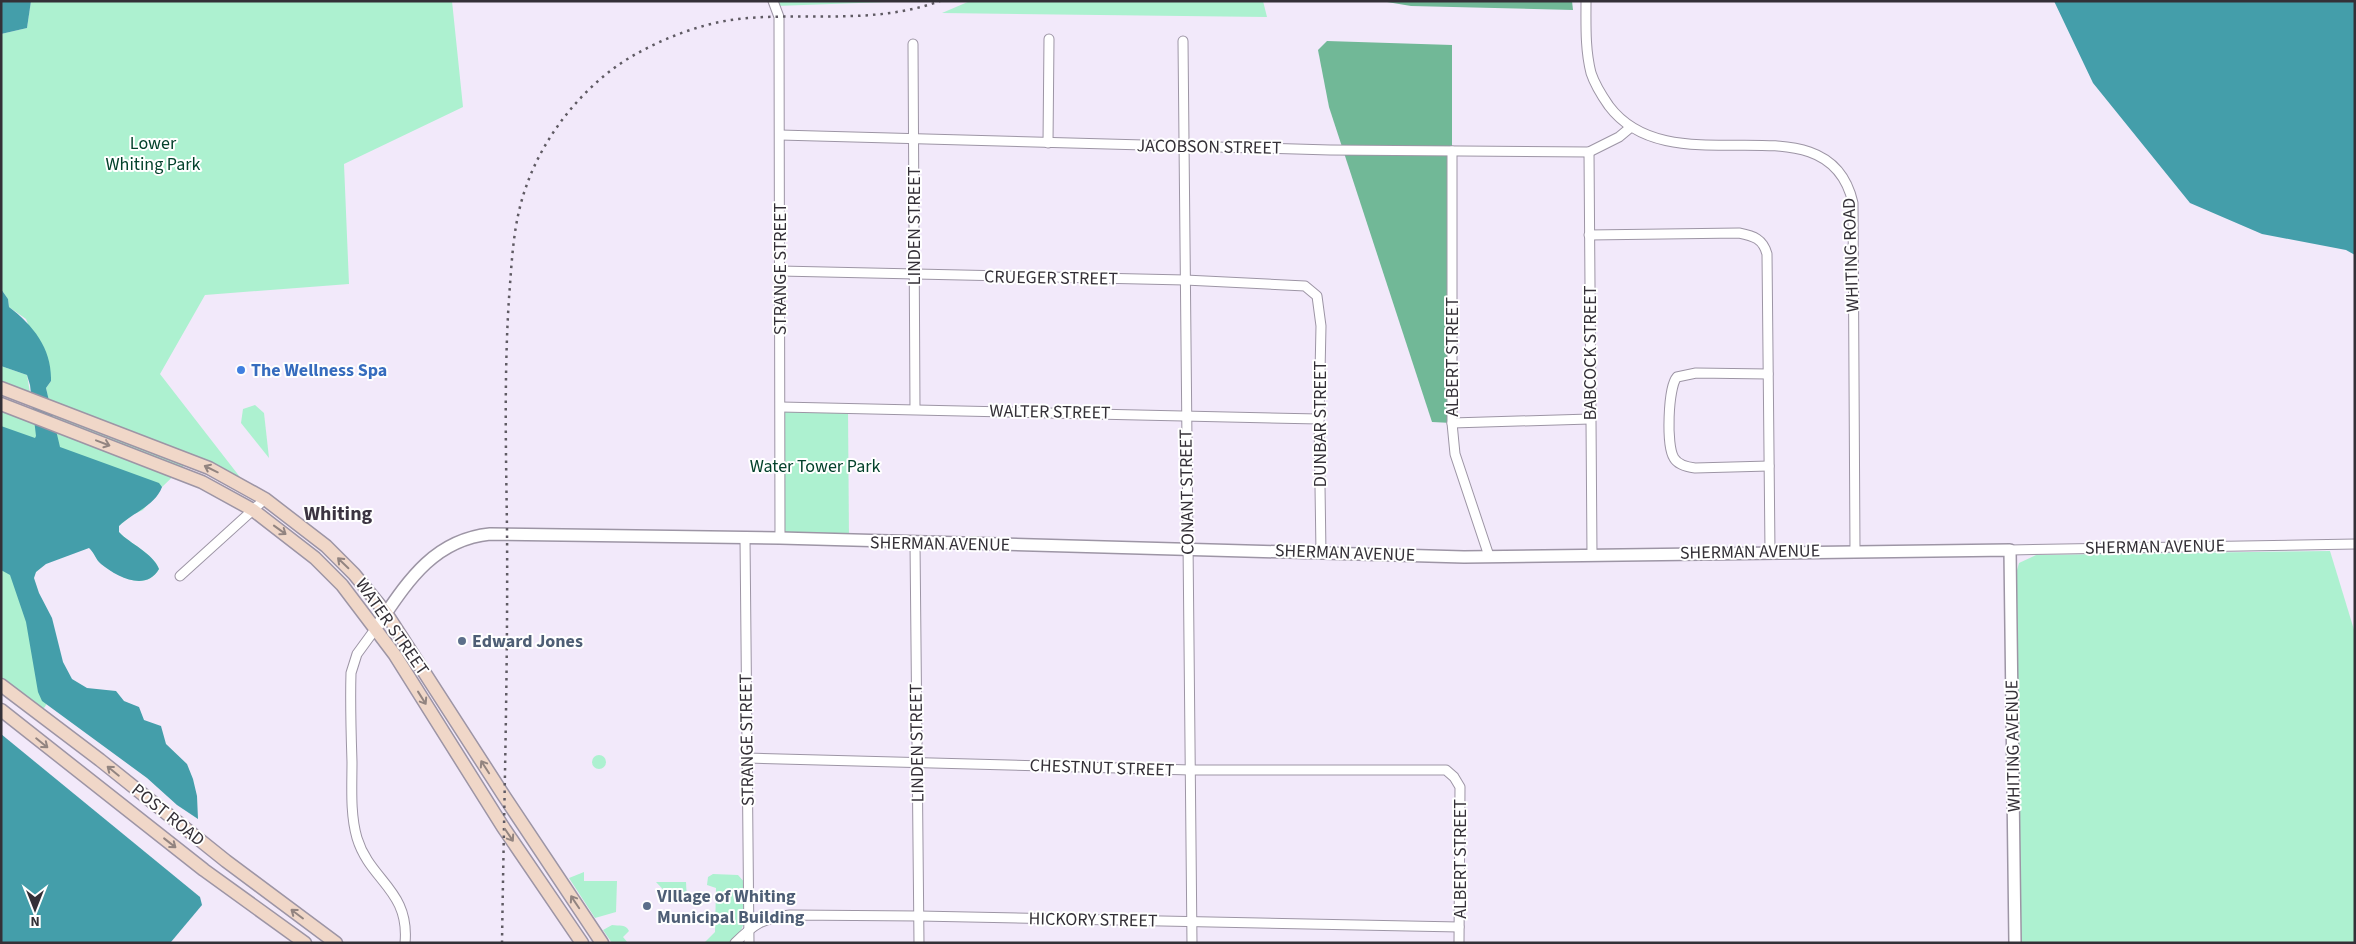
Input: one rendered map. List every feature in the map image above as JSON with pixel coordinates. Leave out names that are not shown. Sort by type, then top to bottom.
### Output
[{"type":"main road","name":"WATER STREET","points":[[1,388],[190,460],[228,478],[265,499],[326,546],[354,574],[386,613],[602,943]]},
{"type":"main road","name":"WATER STREET","points":[[1,404],[186,475],[253,510],[316,558],[342,586],[376,628],[503,827],[582,943]]},
{"type":"main road","name":"POST ROAD","points":[[1,685],[100,760],[226,861],[336,943]]},
{"type":"main road","name":"POST ROAD","points":[[1,710],[188,858],[306,943]]},
{"type":"street","name":"STRANGE STREET","points":[[773,1],[779,17],[780,538]]},
{"type":"street","name":"WHITING ROAD","points":[[1586,1],[1586,50],[1595,83],[1614,112],[1631,127],[1658,139],[1681,145],[1788,147],[1807,150],[1826,158],[1834,165],[1846,183],[1853,203],[1855,550]]},
{"type":"street","points":[[1048,143],[1049,39]]},
{"type":"street","name":"CONANT STREET","points":[[1183,41],[1192,943]]},
{"type":"street","name":"LINDEN STREET","points":[[913,44],[915,409]]},
{"type":"street","name":"JACOBSON STREET","points":[[780,135],[913,140],[1452,152],[1589,152],[1619,137],[1631,127]]},
{"type":"street","name":"ALBERT STREET","points":[[1452,152],[1452,423],[1455,454],[1489,556]]},
{"type":"street","name":"BABCOCK STREET","points":[[1589,152],[1592,555]]},
{"type":"street","points":[[1589,235],[1740,233],[1758,238],[1764,244],[1767,254],[1770,552]]},
{"type":"street","name":"CRUEGER STREET","points":[[780,272],[1292,284],[1305,286],[1317,296]]},
{"type":"street","name":"DUNBAR STREET","points":[[1317,296],[1321,326],[1319,419],[1321,552]]},
{"type":"street","points":[[1768,374],[1696,373],[1678,377],[1671,390],[1670,444],[1673,457],[1677,462],[1686,466],[1695,468],[1769,466]]},
{"type":"street","name":"WALTER STREET","points":[[781,407],[1319,419]]},
{"type":"street","points":[[1452,423],[1590,419]]},
{"type":"street","points":[[180,576],[265,499]]},
{"type":"street","name":"SHERMAN AVENUE","points":[[376,628],[430,559],[453,543],[478,535],[507,533],[1489,556],[2355,544]]},
{"type":"street","name":"STRANGE STREET","points":[[745,538],[749,943]]},
{"type":"street","name":"LINDEN STREET","points":[[915,544],[919,943]]},
{"type":"street","name":"WHITING AVENUE","points":[[2010,550],[2015,943]]},
{"type":"street","points":[[376,628],[357,654],[351,674],[353,811],[360,846],[400,904],[405,922],[405,943]]},
{"type":"street","name":"CHESTNUT STREET","points":[[748,758],[1191,770],[1446,770],[1454,777]]},
{"type":"street","name":"ALBERT STREET","points":[[1454,777],[1460,787],[1459,943]]},
{"type":"street","name":"HICKORY STREET","points":[[735,943],[749,929],[770,917],[790,915],[1459,927]]},
{"type":"green space","name":"Lower Whiting Park","points":[[31,1],[452,1],[463,107],[344,164],[349,284],[205,295],[160,374],[250,490],[190,460],[162,487],[143,510],[132,515],[119,526],[119,532],[147,553],[156,563],[159,569],[147,580],[131,580],[115,573],[99,562],[89,547],[57,557],[42,565],[33,578],[48,702],[42,711],[1,680],[1,411],[56,432],[46,388],[51,381],[26,319],[9,307],[8,299],[1,289],[1,34],[27,28]]},
{"type":"green space","points":[[773,1],[914,1],[776,6]]},
{"type":"green space","points":[[970,1],[1263,1],[1267,17],[942,13]]},
{"type":"green space","points":[[1381,1],[1572,1],[1573,10],[1411,6]]},
{"type":"green space","points":[[1327,41],[1452,45],[1452,423],[1432,422],[1329,107],[1318,50]]},
{"type":"green space","points":[[1,366],[27,375],[31,399],[1,388]]},
{"type":"green space","points":[[255,405],[264,413],[269,458],[241,423],[243,409]]},
{"type":"green space","name":"Water Tower Park","points":[[781,407],[848,408],[849,541],[780,538]]},
{"type":"green space","points":[[2330,551],[2355,633],[2355,943],[2020,943],[2016,574],[2019,563],[2036,555]]},
{"type":"green space","points":[[599,755],[604,757],[606,762],[604,767],[599,769],[594,767],[592,762],[594,757]]},
{"type":"green space","points":[[584,872],[584,881],[617,881],[616,912],[595,918],[569,878]]},
{"type":"green space","points":[[713,874],[738,875],[746,884],[744,924],[741,931],[730,943],[704,943],[715,932],[716,888],[707,885],[708,877]]},
{"type":"green space","points":[[656,882],[686,882],[687,901],[674,901]]},
{"type":"green space","points":[[612,925],[628,929],[629,931],[623,937],[628,943],[612,943],[603,930]]},
{"type":"water","points":[[1,1],[31,1],[27,28],[1,34]]},
{"type":"water","points":[[2054,1],[2355,1],[2355,255],[2346,250],[2262,234],[2190,203],[2093,83]]},
{"type":"water","points":[[1,289],[8,299],[9,307],[34,330],[45,349],[51,369],[51,381],[46,388],[60,447],[159,483],[162,487],[159,494],[149,504],[119,526],[119,532],[147,553],[156,563],[159,569],[153,576],[147,580],[139,581],[115,574],[101,564],[89,548],[46,564],[36,572],[34,578],[39,593],[52,618],[63,662],[72,679],[87,688],[116,691],[124,701],[139,707],[144,720],[161,726],[166,744],[187,764],[193,779],[197,796],[198,819],[177,805],[147,778],[42,701],[38,692],[26,622],[10,575],[1,570],[1,426],[35,438],[36,436],[30,385],[27,375],[1,366]]},
{"type":"water","points":[[1,734],[200,897],[202,905],[171,942],[1,943]]},
{"type":"railway","points":[[502,943],[507,632],[507,327],[511,270],[518,214],[534,167],[556,129],[584,94],[618,65],[636,54],[676,35],[719,22],[748,18],[893,13],[940,1]]},
{"type":"place","name":"The Wellness Spa","points":[[241,370]]},
{"type":"place","name":"Edward Jones","points":[[462,641]]},
{"type":"place","name":"VIllage of Whiting Municipal Building","points":[[647,906]]},
{"type":"district","name":"Whiting","points":[[338,514]]}]
